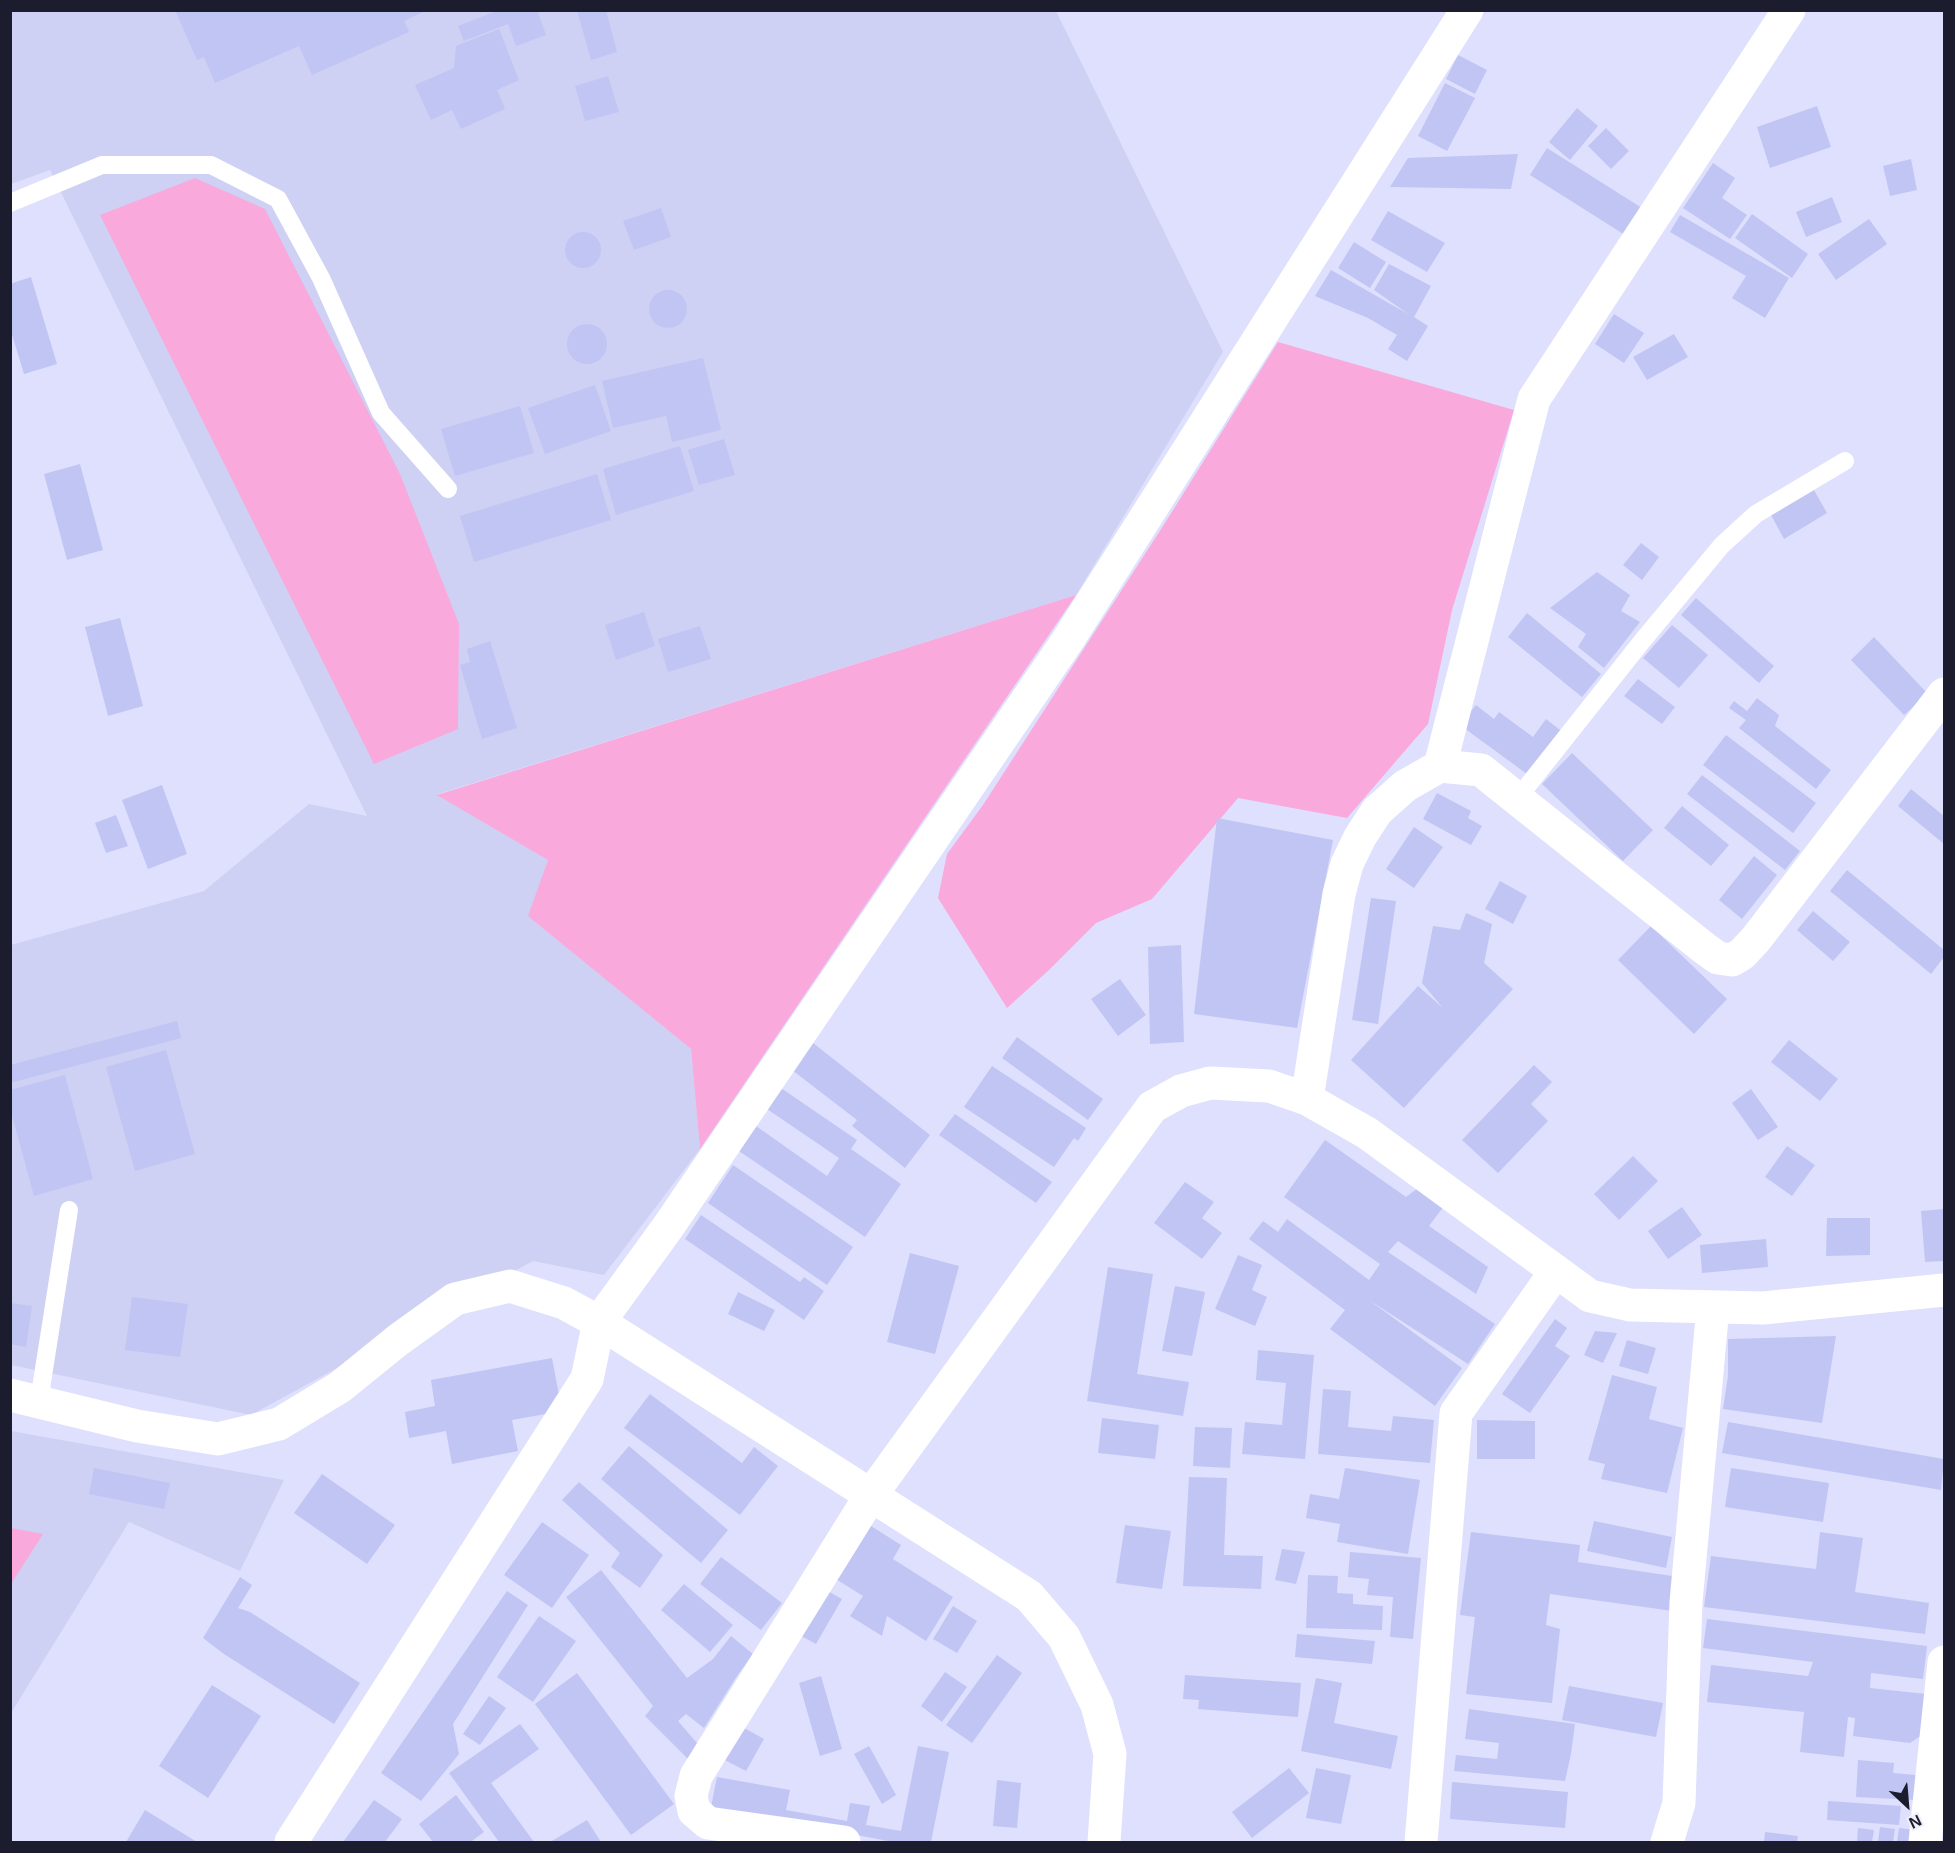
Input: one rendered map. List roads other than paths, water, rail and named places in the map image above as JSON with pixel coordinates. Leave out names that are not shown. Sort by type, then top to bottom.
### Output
[{"type":"street","points":[[291,1842],[587,1378],[599,1322],[668,1227],[1068,640],[1467,10]]},
{"type":"street","points":[[1440,766],[1534,399],[1789,10]]},
{"type":"street","points":[[1307,1099],[1339,894],[1347,864],[1360,837],[1377,811],[1405,786],[1440,766],[1481,770],[1704,948],[1718,958],[1732,960],[1742,954],[1756,939],[1944,694]]},
{"type":"street","points":[[844,1842],[708,1823],[694,1811],[692,1796],[696,1776],[871,1495],[1152,1107],[1181,1090],[1210,1083],[1269,1086],[1307,1099],[1367,1133],[1590,1296],[1630,1305],[1763,1308],[1944,1290]]},
{"type":"street","points":[[1421,1842],[1456,1413],[1556,1271]]},
{"type":"street","points":[[25,1398],[137,1426],[218,1439],[279,1424],[339,1387],[455,1299],[510,1286],[564,1302],[1029,1596],[1064,1636],[1097,1705],[1110,1754],[1104,1842]]},
{"type":"street","points":[[1667,1842],[1679,1803],[1686,1602],[1713,1308]]},
{"type":"street","points":[[1925,1842],[1944,1662]]},
{"type":"lane","points":[[10,203],[102,165],[211,165],[278,200],[321,278],[381,413],[448,489]]},
{"type":"lane","points":[[1517,799],[1722,544],[1756,514],[1845,461]]},
{"type":"lane","points":[[25,1398],[69,1210]]}]
